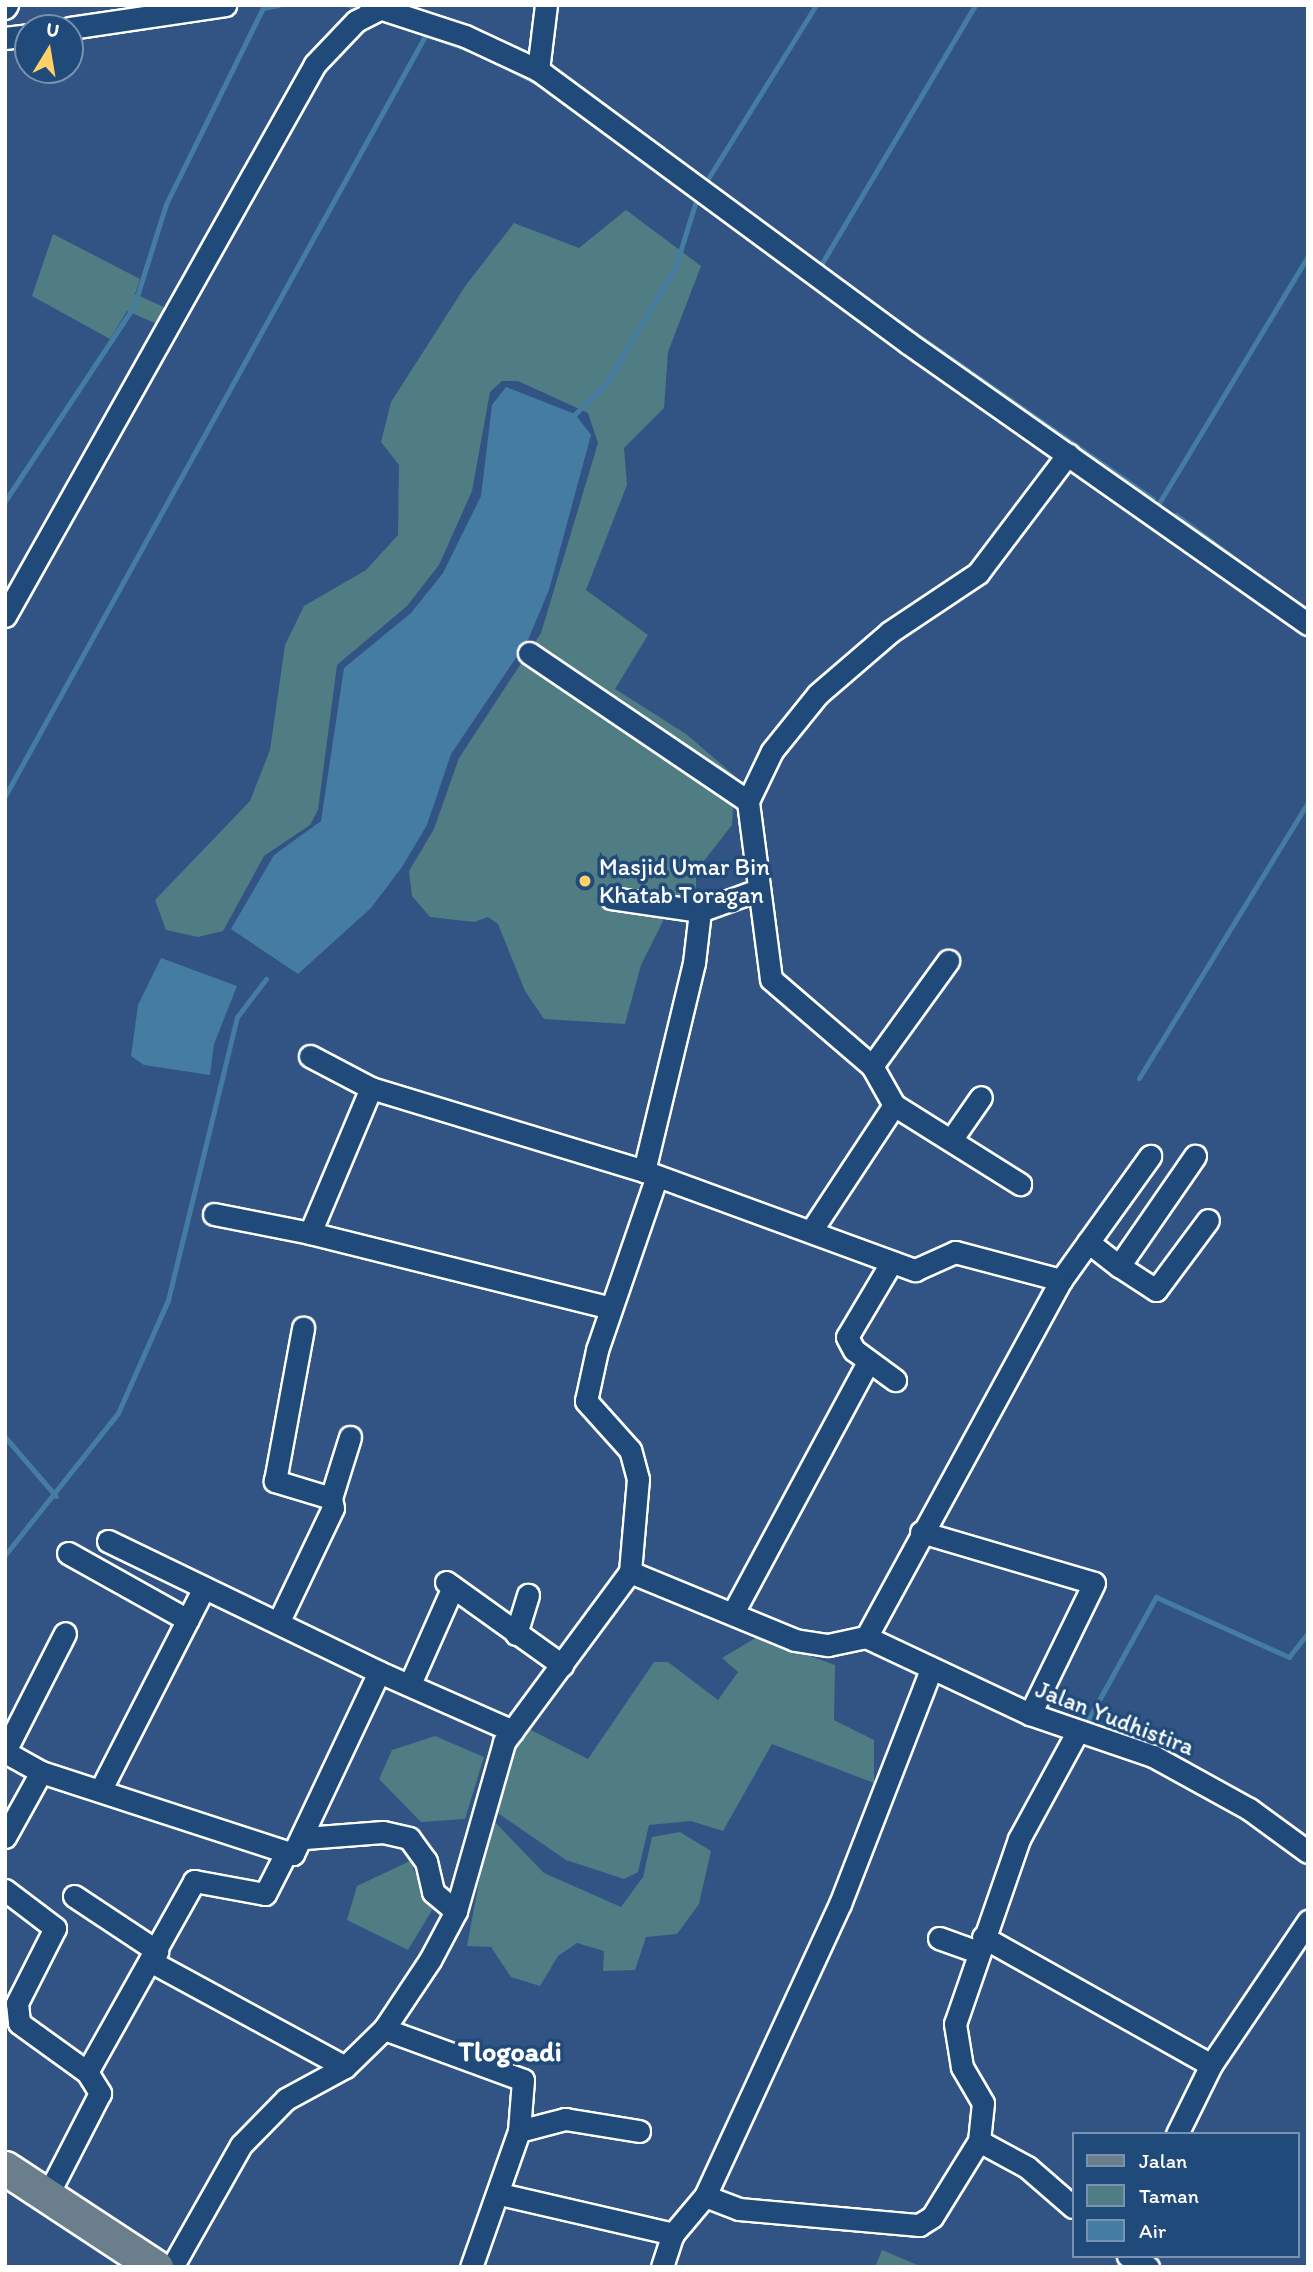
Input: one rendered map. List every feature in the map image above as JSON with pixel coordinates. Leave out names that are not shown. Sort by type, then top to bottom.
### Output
[{"type":"main road","points":[[5,2168],[156,2267]]},
{"type":"street","points":[[84,26],[225,5]]},
{"type":"street","points":[[538,71],[546,5]]},
{"type":"street","points":[[5,616],[315,64],[356,21],[375,7],[465,36],[538,71],[1308,624]]},
{"type":"street","points":[[1020,1184],[894,1105],[872,1066],[771,979],[747,801],[772,751],[818,694],[890,632],[978,573],[1068,454]]},
{"type":"street","points":[[529,653],[747,801]]},
{"type":"street","points":[[611,898],[699,911],[758,890]]},
{"type":"street","points":[[172,2267],[241,2145],[286,2099],[345,2067],[384,2029],[456,1911],[486,1793],[513,1731],[630,1572],[638,1479],[630,1450],[586,1401],[650,1175],[694,963],[699,911]]},
{"type":"street","points":[[872,1066],[948,961]]},
{"type":"street","points":[[310,1056],[371,1088],[813,1228],[891,1263],[915,1270],[955,1252],[1061,1280]]},
{"type":"street","points":[[310,1233],[371,1088]]},
{"type":"street","points":[[951,1140],[981,1097]]},
{"type":"street","points":[[813,1228],[894,1105]]},
{"type":"street","points":[[630,1572],[734,1611],[812,1645],[866,1637],[1061,1280],[1150,1156]]},
{"type":"street","points":[[1119,1266],[1195,1156]]},
{"type":"street","points":[[214,1213],[310,1233],[611,1308]]},
{"type":"street","points":[[1088,1242],[1156,1290],[1208,1220]]},
{"type":"street","points":[[891,1263],[847,1337],[868,1362],[895,1380]]},
{"type":"street","points":[[303,1328],[275,1481],[331,1498]]},
{"type":"street","points":[[734,1611],[868,1362]]},
{"type":"street","points":[[279,1621],[333,1508],[331,1498],[350,1437]]},
{"type":"street","points":[[921,1532],[1094,1583],[1030,1714]]},
{"type":"street","points":[[108,1541],[279,1621],[379,1672],[513,1731]]},
{"type":"street","points":[[68,1553],[188,1620]]},
{"type":"street","points":[[410,1684],[449,1584],[562,1665]]},
{"type":"street","points":[[101,1789],[204,1588]]},
{"type":"street","points":[[516,1633],[528,1595]]},
{"type":"street","points":[[65,1633],[5,1752],[41,1772],[101,1789],[286,1853],[296,1852],[305,1838],[379,1672]]},
{"type":"street","name":"Jalan Yudhistira","points":[[866,1637],[1030,1714],[1153,1756],[1213,1788],[1308,1852]]},
{"type":"street","points":[[662,2267],[673,2234],[705,2196],[840,1904],[931,1669]]},
{"type":"street","points":[[705,2196],[739,2209],[919,2225],[932,2217],[979,2141],[984,2103],[953,2040],[980,1945],[1019,1839],[1078,1731]]},
{"type":"street","points":[[5,1837],[41,1772]]},
{"type":"street","points":[[305,1838],[383,1832],[409,1838],[426,1861],[433,1892],[456,1911]]},
{"type":"street","points":[[87,2072],[194,1881],[265,1894],[286,1853]]},
{"type":"street","points":[[5,1890],[55,1928],[14,2013],[87,2072],[100,2093],[47,2196]]},
{"type":"street","points":[[74,1896],[153,1956],[345,2067]]},
{"type":"street","points":[[1178,2132],[1212,2065],[1308,1921]]},
{"type":"street","points":[[939,1938],[980,1945],[1212,2065]]},
{"type":"street","points":[[384,2029],[523,2080],[519,2131],[500,2194],[471,2267]]},
{"type":"street","points":[[519,2131],[565,2119],[639,2131]]},
{"type":"street","points":[[979,2141],[1027,2168],[1072,2206]]},
{"type":"street","points":[[500,2194],[673,2234]]},
{"type":"street","points":[[1131,2258],[1147,2267]]},
{"type":"green space","points":[[626,210],[701,266],[668,352],[664,408],[624,448],[627,485],[586,590],[648,635],[615,689],[686,734],[735,776],[732,825],[696,871],[696,892],[666,915],[641,965],[625,1024],[544,1019],[525,991],[498,924],[488,917],[474,922],[430,917],[412,896],[409,871],[434,829],[459,758],[541,633],[598,443],[588,413],[518,381],[502,381],[490,392],[472,491],[439,565],[407,606],[337,665],[318,810],[310,825],[264,856],[223,931],[198,937],[166,930],[155,900],[250,801],[270,750],[285,645],[304,606],[366,570],[398,535],[399,465],[381,442],[391,402],[466,285],[514,223],[579,248]]},
{"type":"green space","points":[[53,234],[140,279],[135,294],[166,308],[157,324],[127,311],[110,339],[32,296]]},
{"type":"green space","points":[[757,1637],[835,1665],[834,1720],[874,1740],[874,1783],[772,1744],[723,1831],[691,1821],[649,1825],[638,1872],[624,1879],[566,1860],[492,1809],[509,1749],[527,1728],[588,1759],[654,1662],[668,1662],[718,1700],[738,1672],[722,1658]]},
{"type":"green space","points":[[435,1736],[484,1757],[465,1819],[421,1822],[379,1779],[392,1750]]},
{"type":"green space","points":[[491,1818],[544,1873],[621,1907],[643,1877],[652,1837],[680,1832],[711,1851],[699,1904],[677,1934],[646,1937],[635,1970],[603,1971],[604,1951],[577,1943],[558,1956],[540,1986],[511,1977],[491,1947],[467,1946]]},
{"type":"green space","points":[[410,1861],[432,1910],[408,1950],[347,1920],[357,1886]]},
{"type":"green space","points":[[882,2250],[922,2267],[875,2267]]},
{"type":"water","points":[[506,387],[575,414],[591,435],[549,590],[528,640],[451,754],[427,825],[402,867],[371,908],[298,974],[231,929],[274,855],[321,821],[344,668],[411,613],[443,573],[481,496],[492,405]]},
{"type":"water","points":[[161,958],[237,986],[214,1044],[210,1075],[144,1065],[131,1056],[138,1005]]},
{"type":"waterway","points":[[5,501],[134,306],[166,204],[263,8],[279,5]]},
{"type":"waterway","points":[[349,5],[353,7]]},
{"type":"waterway","points":[[704,185],[816,5]]},
{"type":"waterway","points":[[819,268],[975,5]]},
{"type":"waterway","points":[[393,23],[473,51]]},
{"type":"waterway","points":[[5,796],[425,36]]},
{"type":"waterway","points":[[495,61],[548,89]]},
{"type":"waterway","points":[[575,414],[607,382],[675,268],[697,198]]},
{"type":"waterway","points":[[1159,503],[1308,256]]},
{"type":"waterway","points":[[868,301],[1153,499]]},
{"type":"waterway","points":[[1176,515],[1269,584]]},
{"type":"waterway","points":[[1139,1078],[1308,802]]},
{"type":"waterway","points":[[5,1555],[118,1413],[168,1300],[237,1017],[266,979]]},
{"type":"waterway","points":[[5,1437],[56,1496]]},
{"type":"waterway","points":[[1088,1720],[1156,1597],[1289,1657],[1308,1633]]},
{"type":"place","name":"Masjid Umar Bin Khatab Toragan","points":[[585,881]]},
{"type":"district","name":"Tlogoadi","points":[[510,2051]]}]
